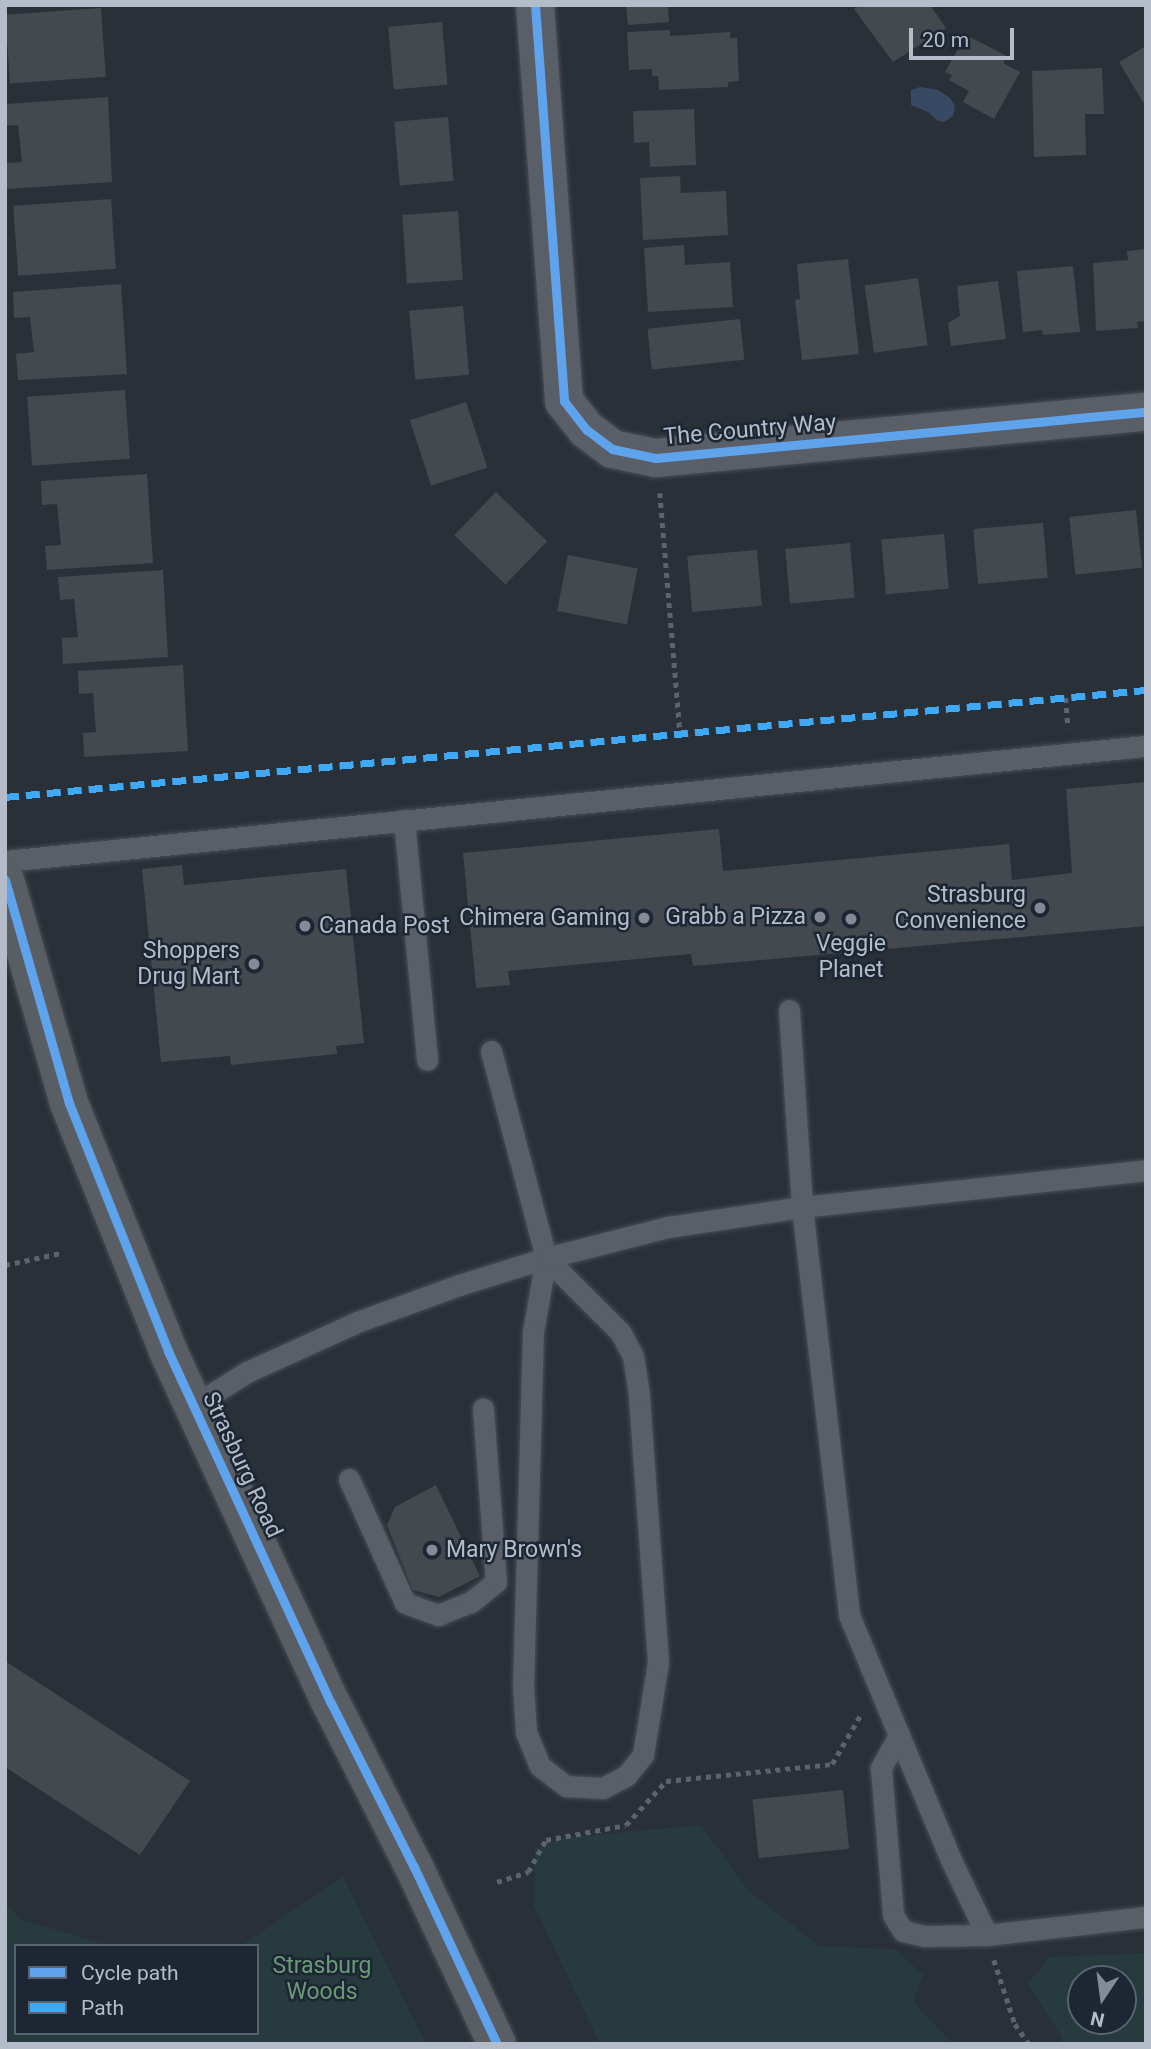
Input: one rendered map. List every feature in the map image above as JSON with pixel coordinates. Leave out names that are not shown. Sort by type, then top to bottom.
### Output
[{"type":"street","name":"The Country Way","points":[[535,5],[564,401],[587,430],[612,449],[656,458],[1146,412]]},
{"type":"street","name":"Strasburg Road","points":[[5,880],[69,1103],[168,1351],[331,1703],[414,1867],[497,2044]]},
{"type":"lane","points":[[5,861],[1146,746]]},
{"type":"lane","points":[[404,820],[427,1060]]},
{"type":"lane","points":[[789,1010],[802,1207],[849,1615],[951,1860],[987,1935]]},
{"type":"lane","points":[[491,1051],[545,1258],[533,1332],[523,1684],[526,1732],[540,1766],[566,1786],[603,1787],[626,1776],[643,1755],[659,1661],[639,1394],[633,1356],[620,1332],[545,1258]]},
{"type":"lane","points":[[193,1406],[247,1372],[357,1322],[459,1285],[545,1258],[668,1227],[802,1207],[1146,1170]]},
{"type":"lane","points":[[349,1479],[405,1603],[438,1615],[471,1602],[496,1582],[483,1408]]},
{"type":"lane","points":[[900,1735],[881,1768],[893,1914],[903,1931],[925,1936],[987,1935],[1146,1917]]},
{"type":"path","points":[[656,458],[680,733]]},
{"type":"path","points":[[5,1265],[61,1253]]},
{"type":"path","points":[[497,1882],[528,1872],[546,1840],[626,1825],[666,1781],[832,1764],[865,1707]]},
{"type":"path","points":[[987,1935],[1014,2024],[1029,2044]]},
{"type":"green space","points":[[701,1825],[749,1891],[819,1946],[895,1949],[923,1975],[913,2002],[953,2044],[600,2044],[534,1905],[535,1849],[562,1838]]},
{"type":"green space","name":"Strasburg Woods","points":[[343,1877],[426,2044],[5,2044],[5,1902],[20,1919],[103,1944],[14,1944],[14,2035],[259,2035],[259,1944],[244,1944]]},
{"type":"green space","points":[[1146,1953],[1146,2044],[1055,2044],[1063,2039],[1028,1984],[1050,1957]]},
{"type":"water","points":[[920,87],[938,90],[950,98],[955,106],[953,116],[944,122],[938,121],[928,112],[911,105],[911,90]]},
{"type":"building","points":[[626,5],[668,5],[669,22],[628,25]]},
{"type":"building","points":[[861,5],[930,5],[946,28],[893,62],[854,9]]},
{"type":"building","points":[[101,8],[106,77],[10,84],[5,15]]},
{"type":"building","points":[[442,22],[447,85],[394,89],[388,27]]},
{"type":"building","points":[[670,30],[670,36],[730,32],[730,38],[737,38],[739,81],[728,82],[728,87],[659,90],[658,76],[652,76],[652,69],[629,70],[627,32]]},
{"type":"building","points":[[966,35],[1007,56],[1003,63],[1020,72],[994,119],[963,102],[969,91],[949,80],[952,75],[945,72]]},
{"type":"building","points":[[1146,46],[1146,107],[1119,62]]},
{"type":"building","points":[[1102,68],[1104,114],[1085,114],[1086,155],[1034,157],[1032,71]]},
{"type":"building","points":[[108,97],[112,182],[7,189],[5,163],[22,162],[18,125],[5,126],[5,104]]},
{"type":"building","points":[[694,109],[696,165],[650,167],[649,142],[634,143],[633,111]]},
{"type":"building","points":[[448,117],[454,181],[400,185],[394,122]]},
{"type":"building","points":[[680,176],[681,193],[726,191],[728,235],[643,240],[640,178]]},
{"type":"building","points":[[111,199],[116,269],[18,276],[13,206]]},
{"type":"building","points":[[458,211],[463,280],[407,284],[402,215]]},
{"type":"building","points":[[684,245],[685,265],[730,262],[733,307],[648,312],[644,248]]},
{"type":"building","points":[[1146,249],[1146,321],[1137,322],[1138,328],[1096,331],[1093,263],[1128,260],[1127,251]]},
{"type":"building","points":[[848,259],[859,354],[802,360],[795,300],[800,299],[797,264]]},
{"type":"building","points":[[1073,266],[1080,332],[1043,335],[1042,330],[1023,332],[1017,271]]},
{"type":"building","points":[[918,278],[927,345],[874,353],[865,286]]},
{"type":"building","points":[[998,281],[1006,339],[951,346],[948,323],[960,316],[957,286]]},
{"type":"building","points":[[121,284],[127,374],[18,380],[16,354],[34,352],[30,317],[14,318],[13,292]]},
{"type":"building","points":[[463,306],[469,375],[415,379],[409,311]]},
{"type":"building","points":[[740,319],[744,360],[652,369],[648,329]]},
{"type":"building","points":[[125,390],[130,459],[32,466],[27,397]]},
{"type":"building","points":[[466,402],[487,468],[431,486],[410,420]]},
{"type":"building","points":[[147,474],[153,563],[47,570],[45,546],[61,545],[57,504],[42,505],[41,481]]},
{"type":"building","points":[[496,492],[547,541],[505,584],[454,535]]},
{"type":"building","points":[[1136,510],[1142,568],[1075,575],[1069,517]]},
{"type":"building","points":[[1043,523],[1048,578],[978,584],[973,529]]},
{"type":"building","points":[[944,534],[949,589],[886,594],[881,539]]},
{"type":"building","points":[[850,543],[855,598],[790,603],[785,549]]},
{"type":"building","points":[[757,550],[762,606],[692,612],[687,556]]},
{"type":"building","points":[[568,555],[638,569],[627,625],[557,611]]},
{"type":"building","points":[[163,570],[168,657],[63,664],[62,638],[78,637],[74,599],[60,600],[58,577]]},
{"type":"building","points":[[183,665],[188,751],[84,757],[83,733],[96,732],[93,693],[79,694],[78,671]]},
{"type":"building","points":[[1146,782],[1146,926],[693,966],[691,954],[508,971],[510,985],[476,988],[463,853],[719,829],[723,871],[1009,844],[1012,880],[1072,873],[1066,789]]},
{"type":"building","name":"Shoppers Drug Mart","points":[[182,865],[184,885],[346,869],[364,1043],[336,1046],[337,1054],[231,1065],[230,1056],[161,1062],[142,869]]},
{"type":"building","name":"Mary Brown's","points":[[436,1485],[480,1576],[439,1597],[413,1590],[387,1525],[395,1507]]},
{"type":"building","points":[[5,1661],[190,1781],[140,1855],[5,1767]]},
{"type":"building","points":[[843,1790],[849,1849],[759,1858],[752,1800]]},
{"type":"marked path","points":[[5,797],[1146,690]]},
{"type":"cycle path","points":[[535,5],[564,401],[587,430],[612,449],[656,458],[1146,412]]},
{"type":"cycle path","points":[[5,880],[69,1103],[168,1351],[331,1703],[414,1867],[497,2044]]},
{"type":"place","name":"Strasburg Convenience","points":[[1040,908]]},
{"type":"place","name":"Grabb a Pizza","points":[[820,917]]},
{"type":"place","name":"Chimera Gaming","points":[[644,918]]},
{"type":"place","name":"Veggie Planet","points":[[851,919]]},
{"type":"place","name":"Canada Post","points":[[305,926]]},
{"type":"place","name":"Shoppers Drug Mart","points":[[254,964]]},
{"type":"place","name":"Mary Brown's","points":[[432,1550]]}]
